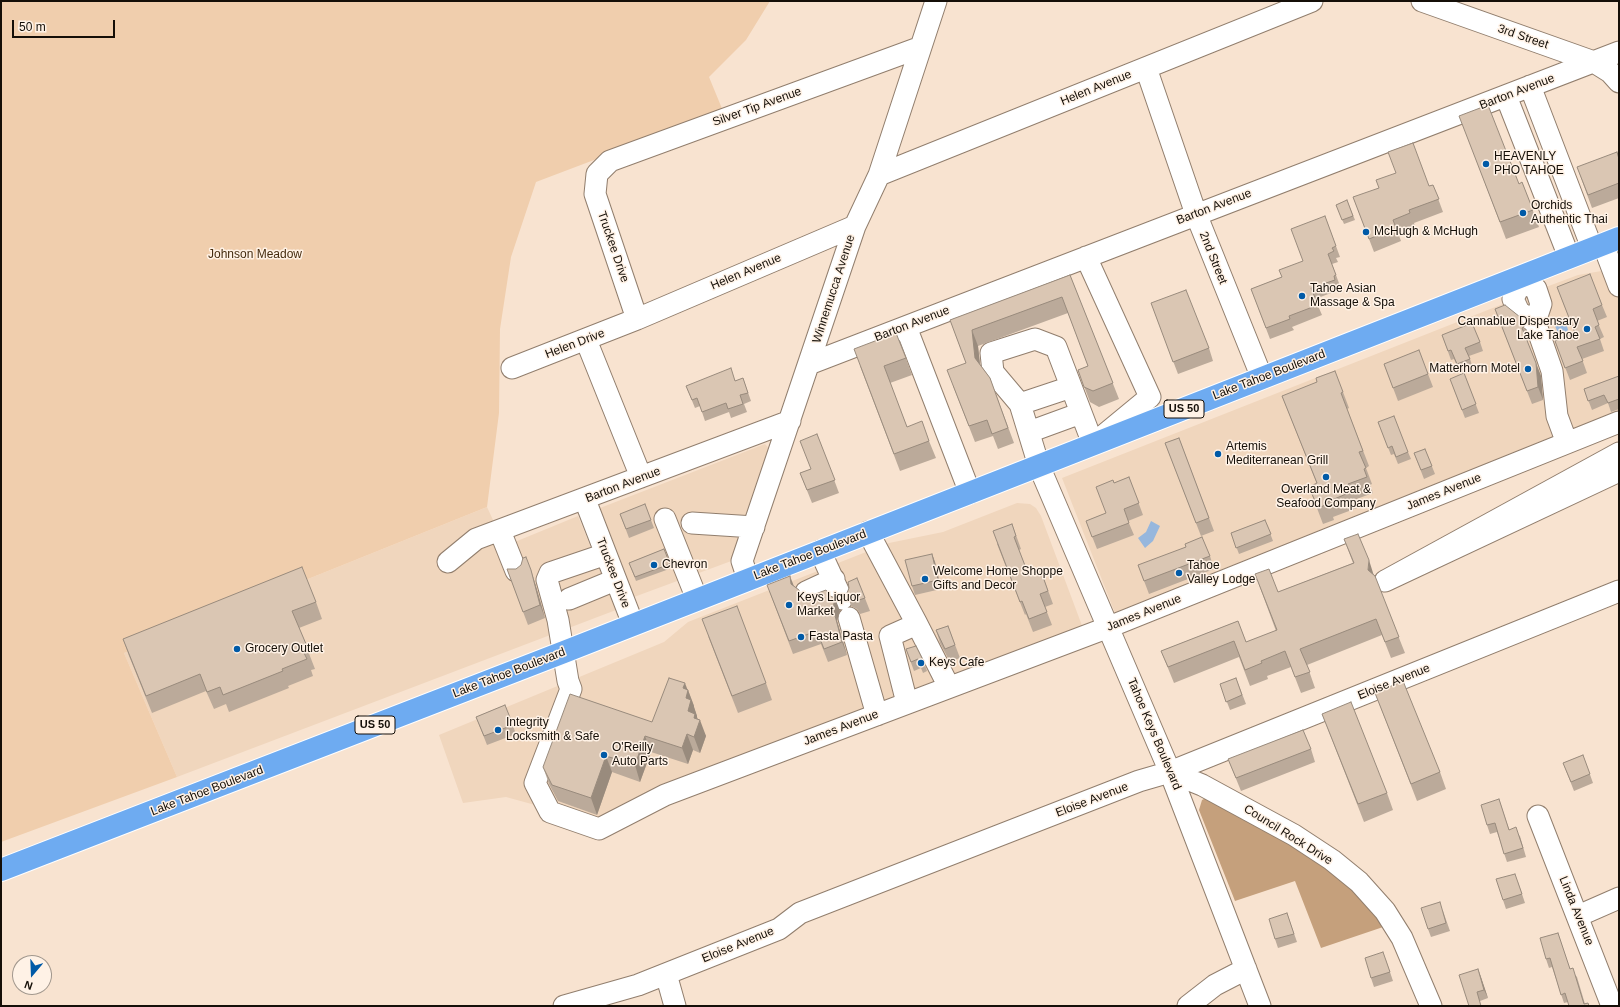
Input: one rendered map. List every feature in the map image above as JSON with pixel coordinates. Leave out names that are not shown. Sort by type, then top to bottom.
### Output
[{"type":"highway","name":"Lake Tahoe Boulevard","points":[[1,870],[564,652],[1262,378],[1520,280],[1569,257],[1605,243]]},
{"type":"street","name":"Winnemucca Avenue","points":[[748,579],[742,561],[855,226],[880,175],[936,1]]},
{"type":"street","name":"Helen Avenue","points":[[880,175],[1312,1]]},
{"type":"street","name":"3rd Street","points":[[1422,1],[1594,62],[1610,72],[1619,82]]},
{"type":"street","name":"Silver Tip Avenue","points":[[597,174],[610,161],[921,47]]},
{"type":"street","name":"Barton Avenue","points":[[809,364],[1619,52]]},
{"type":"street","name":"2nd Street","points":[[1146,68],[1196,214],[1262,378]]},
{"type":"street","points":[[1530,86],[1605,243],[1619,286]]},
{"type":"street","points":[[1506,96],[1569,257]]},
{"type":"street","name":"Truckee Drive","points":[[597,174],[595,194],[637,319]]},
{"type":"street","name":"Helen Avenue","points":[[637,319],[855,226]]},
{"type":"street","points":[[1071,387],[1020,404],[993,372],[991,353],[1035,339],[1056,347],[1093,444],[1150,397],[1086,257]]},
{"type":"street","points":[[1520,280],[1536,289],[1541,304],[1530,329],[1552,371],[1557,416],[1567,442]]},
{"type":"street","name":"Helen Drive","points":[[512,368],[637,319]]},
{"type":"street","points":[[906,326],[970,493]]},
{"type":"street","points":[[586,340],[641,478]]},
{"type":"street","name":"Tahoe Keys Boulevard","points":[[1020,404],[1030,432],[1039,466],[1170,772],[1260,1006]]},
{"type":"street","points":[[1030,432],[1081,413]]},
{"type":"street","name":"Barton Avenue","points":[[448,562],[476,540],[500,530],[585,500],[790,421]]},
{"type":"street","name":"James Avenue","points":[[606,554],[550,573],[547,580],[558,620],[571,689],[535,783],[550,812],[599,829],[665,795],[1109,627],[1619,422]]},
{"type":"street","points":[[1385,581],[1619,449]]},
{"type":"street","points":[[1385,581],[1619,452]]},
{"type":"street","points":[[1385,581],[1619,471]]},
{"type":"street","name":"Truckee Drive","points":[[585,500],[633,624]]},
{"type":"street","points":[[665,519],[697,599]]},
{"type":"street","points":[[692,523],[754,527]]},
{"type":"street","points":[[500,530],[516,571]]},
{"type":"street","points":[[868,532],[950,687]]},
{"type":"street","points":[[820,551],[842,599]]},
{"type":"street","points":[[806,592],[834,579]]},
{"type":"street","points":[[569,599],[615,580]]},
{"type":"street","name":"Eloise Avenue","points":[[565,1005],[600,1001],[779,929],[800,913],[1132,784],[1170,772],[1619,591]]},
{"type":"street","points":[[849,618],[877,714]]},
{"type":"street","points":[[907,703],[890,636],[917,624]]},
{"type":"street","name":"Council Rock Drive","points":[[1170,772],[1202,785],[1294,835],[1332,860],[1359,882],[1385,911],[1402,938],[1432,1006]]},
{"type":"street","name":"Linda Avenue","points":[[1538,816],[1612,1006]]},
{"type":"street","points":[[1578,916],[1619,898]]},
{"type":"street","points":[[1188,1006],[1215,985],[1246,969]]},
{"type":"street","points":[[666,974],[675,1006]]},
{"type":"shaded area","points":[[1619,268],[1619,416],[1115,613],[1062,478],[1546,287],[1578,275]]},
{"type":"shaded area","points":[[765,444],[771,451],[734,560],[634,597],[600,508]]},
{"type":"shaded area","points":[[1017,503],[1030,504],[1036,508],[1041,516],[1084,631],[597,822],[506,797],[463,803],[439,735],[664,642],[688,622],[889,543],[943,532]]},
{"type":"shaded area","points":[[487,507],[505,546],[578,516],[616,610],[177,777],[124,653]]},
{"type":"shaded area","points":[[1206,798],[1219,803],[1329,866],[1389,925],[1321,948],[1295,881],[1235,901],[1199,810],[1202,800]]},
{"type":"green space","name":"Johnson Meadow","points":[[1,1],[770,1],[746,40],[709,77],[723,111],[536,182],[511,257],[500,329],[499,413],[487,507],[124,653],[177,777],[1,842]]},
{"type":"water","points":[[1561,319],[1566,323],[1568,330],[1566,336],[1563,338],[1559,335],[1555,326],[1556,321]]},
{"type":"water","points":[[1151,521],[1160,526],[1153,541],[1145,548],[1138,538],[1146,532]]},
{"type":"building","points":[[1488,105],[1519,184],[1522,182],[1533,210],[1500,222],[1459,116]]},
{"type":"building","points":[[1413,143],[1429,186],[1433,185],[1439,199],[1409,210],[1410,213],[1393,220],[1396,228],[1369,239],[1353,197],[1379,188],[1376,180],[1396,173],[1388,152]]},
{"type":"building","points":[[1617,152],[1619,159],[1619,183],[1588,195],[1577,167]]},
{"type":"building","points":[[1347,200],[1353,216],[1342,220],[1336,205]]},
{"type":"building","points":[[1325,216],[1336,246],[1332,248],[1334,251],[1328,254],[1336,275],[1334,276],[1335,280],[1311,288],[1318,305],[1289,316],[1290,319],[1266,328],[1251,289],[1282,277],[1279,270],[1303,261],[1291,229]]},
{"type":"building","points":[[1590,274],[1602,305],[1593,309],[1599,325],[1595,327],[1600,339],[1577,347],[1583,361],[1565,368],[1555,341],[1575,333],[1557,287]]},
{"type":"building","points":[[1070,275],[1113,383],[1093,391],[1084,387],[1078,370],[1088,366],[1062,297],[972,330],[975,358],[990,378],[1008,428],[992,434],[987,420],[969,426],[947,370],[966,363],[950,320]]},
{"type":"building","points":[[1186,290],[1209,348],[1173,362],[1151,303]]},
{"type":"building","name":"Matterhorn Motel","points":[[1505,305],[1520,317],[1524,327],[1522,328],[1536,363],[1538,387],[1527,391],[1495,309]]},
{"type":"building","points":[[1472,323],[1480,342],[1465,348],[1470,359],[1457,364],[1451,350],[1448,351],[1442,335]]},
{"type":"building","points":[[896,333],[906,358],[884,366],[907,427],[922,421],[929,441],[894,454],[854,349]]},
{"type":"building","points":[[1419,350],[1428,374],[1393,388],[1384,364]]},
{"type":"building","points":[[731,368],[735,381],[743,378],[748,393],[740,395],[743,404],[728,409],[726,403],[702,412],[697,398],[692,400],[686,386]]},
{"type":"building","points":[[1335,371],[1343,392],[1341,393],[1363,451],[1359,452],[1366,468],[1364,469],[1367,477],[1348,484],[1351,492],[1327,502],[1328,504],[1318,508],[1309,487],[1317,483],[1282,396],[1317,382],[1316,378]]},
{"type":"building","points":[[1464,373],[1476,404],[1462,410],[1450,379]]},
{"type":"building","points":[[1619,376],[1619,399],[1608,403],[1604,395],[1588,401],[1584,389]]},
{"type":"building","points":[[1394,416],[1408,452],[1396,457],[1392,446],[1388,448],[1378,422]]},
{"type":"building","points":[[817,434],[835,480],[807,490],[800,473],[811,469],[800,441]]},
{"type":"building","points":[[1179,438],[1209,518],[1196,523],[1165,443]]},
{"type":"building","points":[[1425,449],[1432,466],[1421,470],[1414,453]]},
{"type":"building","points":[[1129,477],[1139,503],[1124,509],[1129,523],[1092,537],[1086,521],[1106,513],[1096,487],[1113,480],[1114,483]]},
{"type":"building","points":[[645,504],[651,520],[626,529],[620,514]]},
{"type":"building","points":[[1265,520],[1271,534],[1236,548],[1231,533]]},
{"type":"building","points":[[1012,524],[1016,536],[1014,537],[1029,576],[1041,571],[1048,591],[1040,594],[1047,612],[1029,619],[1022,601],[1020,602],[993,531]]},
{"type":"building","points":[[1358,534],[1369,560],[1368,570],[1375,576],[1399,637],[1385,642],[1376,619],[1300,649],[1310,672],[1295,677],[1285,651],[1261,661],[1262,663],[1245,670],[1234,641],[1168,667],[1161,651],[1238,621],[1246,642],[1277,630],[1255,574],[1269,569],[1278,592],[1354,563],[1344,539]]},
{"type":"building","points":[[1202,537],[1210,556],[1144,581],[1138,565],[1186,547],[1185,544]]},
{"type":"building","points":[[664,549],[670,564],[635,577],[629,563]]},
{"type":"building","name":"Welcome Home Shoppe Gifts and Decor","points":[[932,554],[938,580],[912,586],[905,560]]},
{"type":"building","points":[[526,557],[540,605],[523,612],[507,569],[516,569],[521,565],[523,558]]},
{"type":"building","points":[[302,567],[316,602],[292,611],[309,651],[304,653],[307,659],[282,669],[283,671],[223,695],[220,687],[207,692],[200,674],[146,696],[123,639]]},
{"type":"building","points":[[790,576],[791,584],[799,590],[802,599],[826,590],[830,596],[835,598],[833,608],[842,642],[824,649],[817,631],[789,641],[767,585]]},
{"type":"building","points":[[857,578],[865,598],[856,601],[847,593],[849,588],[848,582]]},
{"type":"building","points":[[737,606],[766,683],[732,696],[702,619]]},
{"type":"building","points":[[948,626],[955,645],[945,649],[936,630]]},
{"type":"building","points":[[916,646],[924,662],[919,664],[918,659],[911,662],[906,649]]},
{"type":"building","points":[[669,678],[685,683],[683,688],[688,690],[686,698],[691,700],[688,711],[695,714],[694,718],[700,720],[694,737],[687,734],[682,748],[645,736],[635,765],[606,756],[591,798],[552,785],[543,767],[570,694],[652,722]]},
{"type":"building","points":[[1236,678],[1242,695],[1226,702],[1220,684]]},
{"type":"building","points":[[1403,681],[1440,772],[1411,784],[1375,693]]},
{"type":"building","points":[[1351,702],[1387,793],[1358,804],[1322,714]]},
{"type":"building","points":[[505,705],[513,725],[484,736],[476,717]]},
{"type":"building","points":[[1303,730],[1311,749],[1236,778],[1228,759]]},
{"type":"building","points":[[1583,755],[1590,774],[1571,782],[1563,763]]},
{"type":"building","points":[[1499,799],[1509,830],[1516,827],[1523,848],[1504,854],[1495,823],[1487,825],[1481,805]]},
{"type":"building","points":[[1515,874],[1522,894],[1503,900],[1496,879]]},
{"type":"building","points":[[1440,902],[1446,923],[1428,929],[1421,908]]},
{"type":"building","points":[[1287,913],[1294,934],[1275,939],[1269,919]]},
{"type":"building","points":[[1558,933],[1570,969],[1573,968],[1584,1004],[1588,1003],[1589,1006],[1569,1006],[1565,993],[1561,995],[1550,958],[1546,959],[1540,938]]},
{"type":"building","points":[[1383,952],[1390,972],[1371,978],[1365,958]]},
{"type":"building","points":[[1478,969],[1484,990],[1477,992],[1481,1006],[1469,1006],[1459,975]]},
{"type":"tunnel","points":[[1524,325],[1529,340]]},
{"type":"place","name":"HEAVENLY PHO TAHOE","points":[[1486,164]]},
{"type":"place","name":"Orchids Authentic Thai","points":[[1523,213]]},
{"type":"place","name":"McHugh & McHugh","points":[[1366,232]]},
{"type":"place","name":"Tahoe Asian Massage & Spa","points":[[1302,296]]},
{"type":"place","name":"Cannablue Dispensary Lake Tahoe","points":[[1587,329]]},
{"type":"place","name":"Matterhorn Motel","points":[[1528,369]]},
{"type":"place","name":"Artemis Mediterranean Grill","points":[[1218,454]]},
{"type":"place","name":"Overland Meat & Seafood Company","points":[[1326,477]]},
{"type":"place","name":"Chevron","points":[[654,565]]},
{"type":"place","name":"Tahoe Valley Lodge","points":[[1179,573]]},
{"type":"place","name":"Welcome Home Shoppe Gifts and Decor","points":[[925,579]]},
{"type":"place","name":"Keys Liquor Market","points":[[789,605]]},
{"type":"place","name":"Fasta Pasta","points":[[801,637]]},
{"type":"place","name":"Grocery Outlet","points":[[237,649]]},
{"type":"place","name":"Keys Cafe","points":[[921,663]]},
{"type":"place","name":"Integrity Locksmith & Safe","points":[[498,730]]},
{"type":"place","name":"O'Reilly Auto Parts","points":[[604,755]]}]
